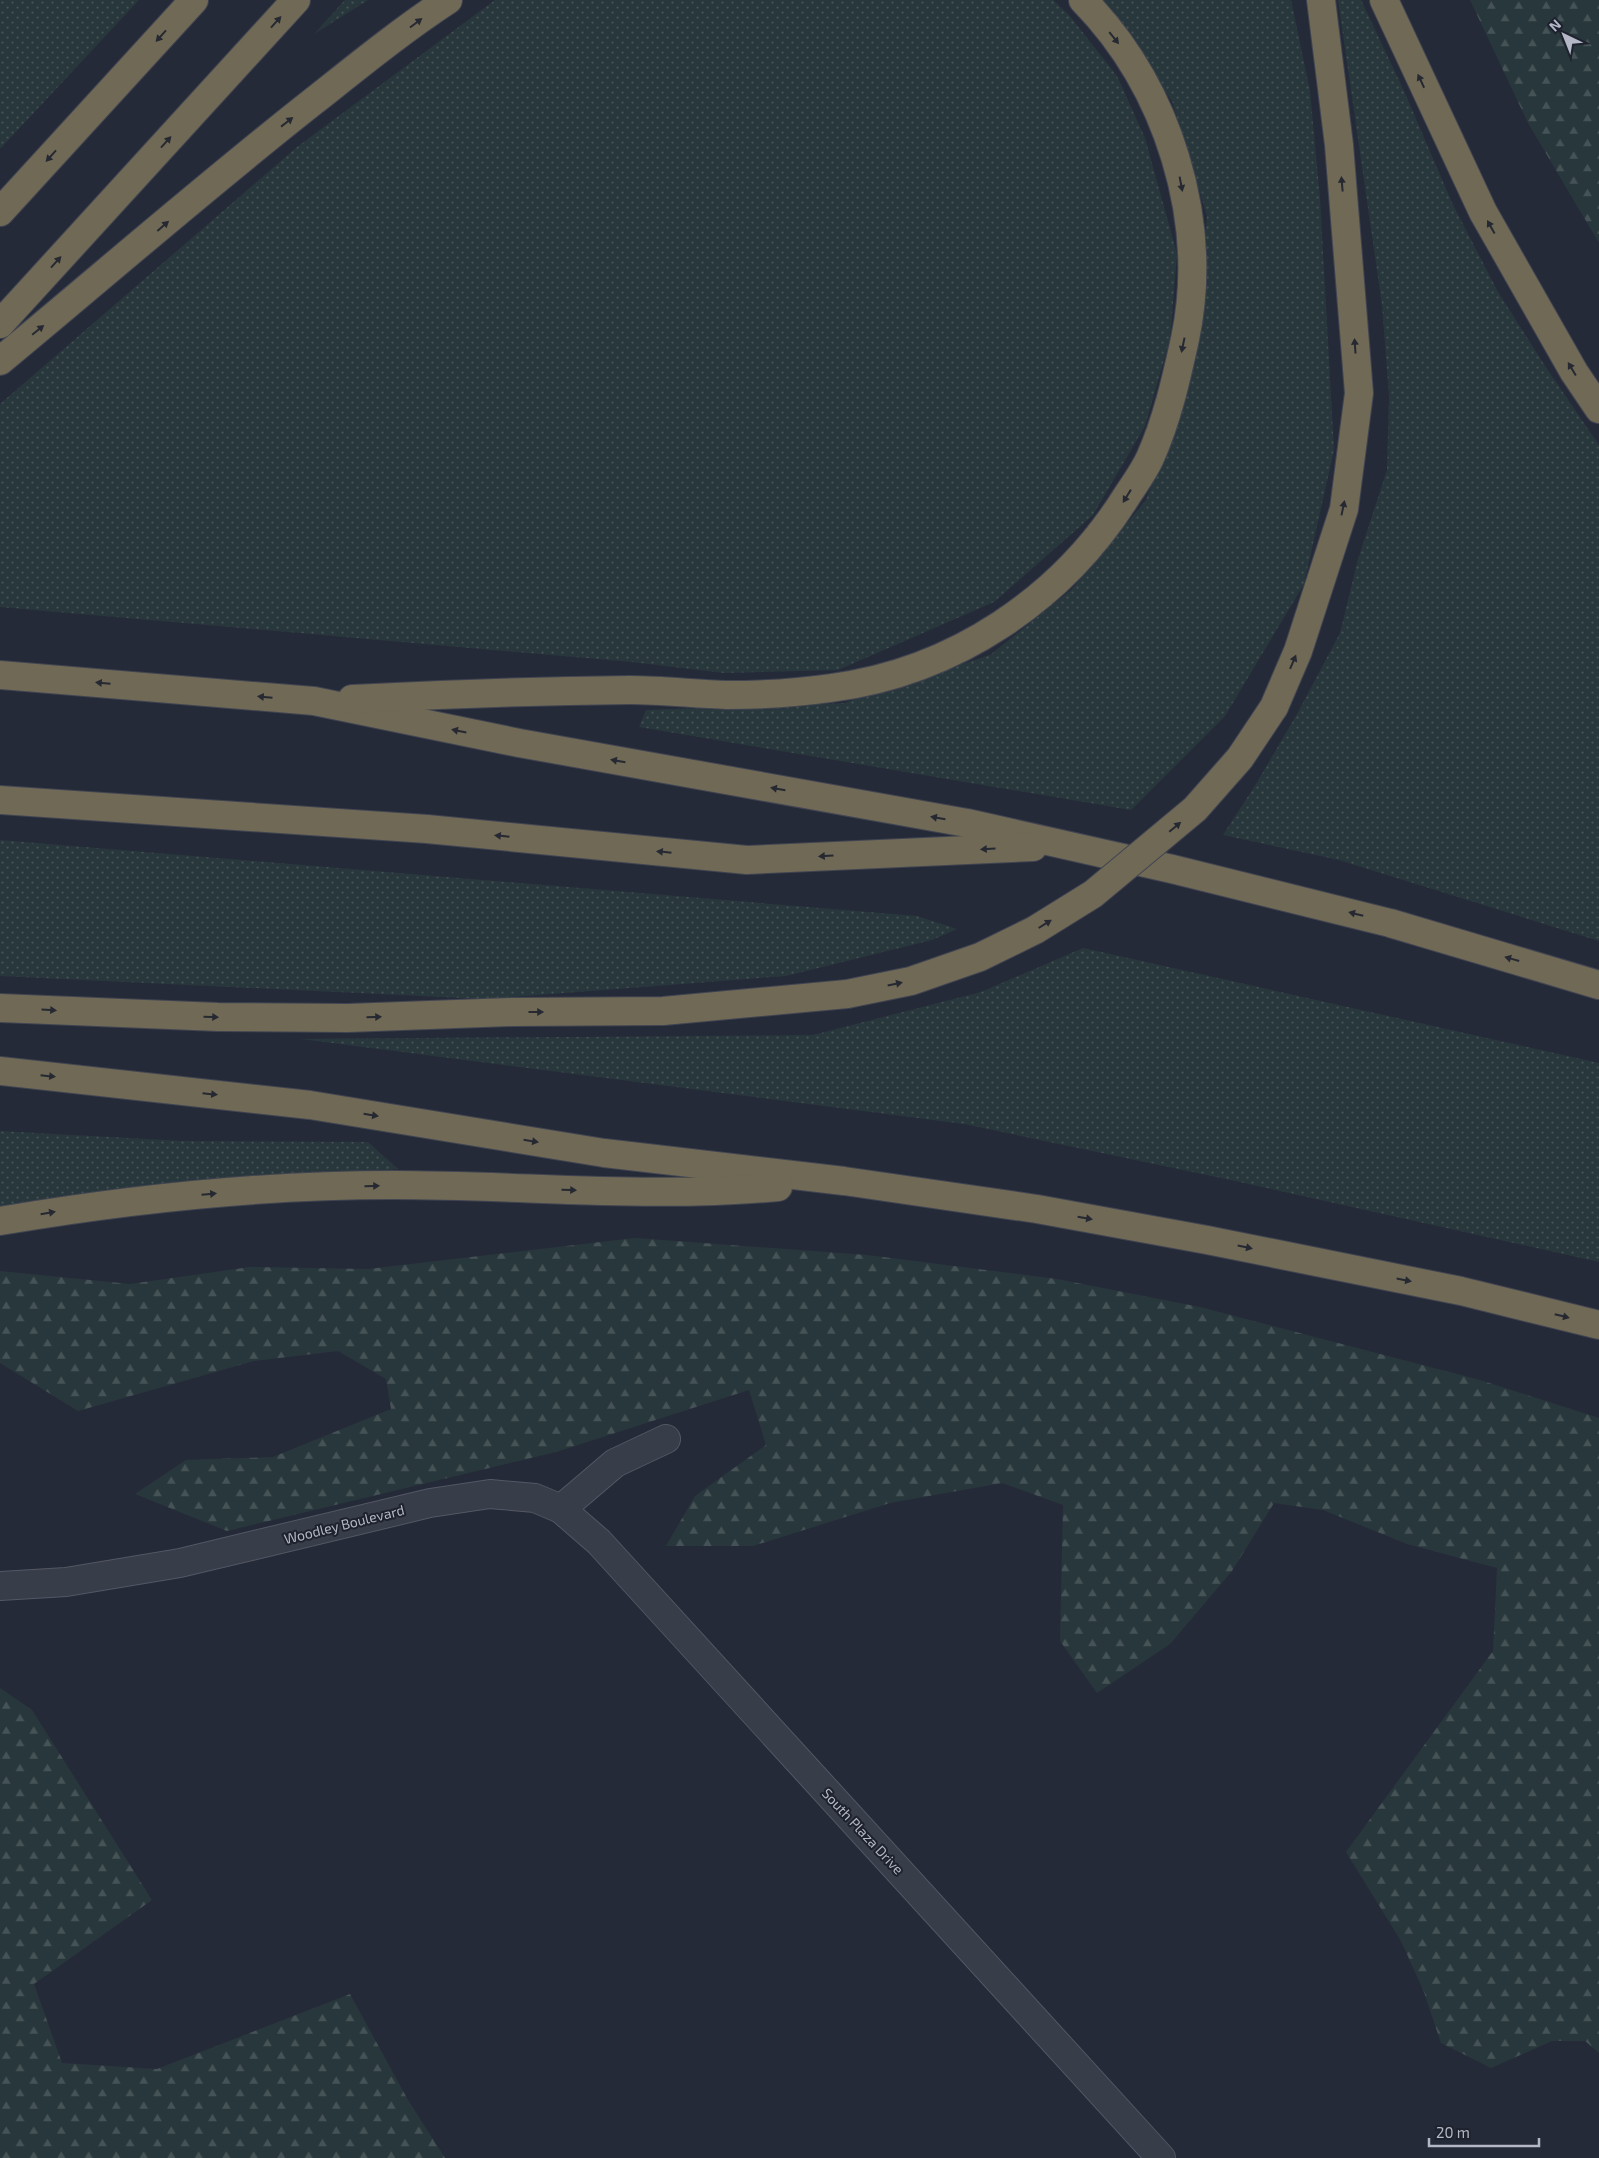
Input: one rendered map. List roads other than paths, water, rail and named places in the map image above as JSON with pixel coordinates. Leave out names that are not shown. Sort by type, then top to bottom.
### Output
[{"type":"highway","points":[[0,212],[194,0]]},
{"type":"highway","points":[[0,324],[296,0]]},
{"type":"highway","points":[[0,361],[136,249],[246,154],[349,73],[448,0]]},
{"type":"highway","points":[[314,701],[484,692],[636,690],[734,695],[777,694],[835,688],[893,675],[943,658],[997,629],[1042,596],[1088,550],[1117,512],[1148,462],[1169,411],[1190,314],[1190,231],[1175,155],[1163,120],[1145,84],[1123,48],[1083,0]]},
{"type":"highway","points":[[0,1008],[218,1017],[348,1018],[512,1012],[664,1011],[847,994],[911,981],[980,957],[1035,930],[1093,894],[1196,809],[1240,758],[1274,707],[1298,651],[1344,509],[1358,393],[1339,145],[1321,0]]},
{"type":"highway","points":[[1384,0],[1483,212],[1574,372],[1599,409]]},
{"type":"highway","points":[[0,675],[314,701],[519,743],[967,823],[1072,846],[1390,923],[1599,985]]},
{"type":"highway","points":[[0,800],[427,829],[747,860],[1072,846]]},
{"type":"highway","points":[[0,1071],[310,1105],[604,1153],[844,1181],[1037,1209],[1207,1240],[1461,1291],[1599,1325]]},
{"type":"highway","points":[[0,1221],[66,1210],[159,1199],[289,1188],[394,1185],[503,1186],[660,1194],[752,1190],[844,1181]]},
{"type":"street","points":[[561,1509],[615,1464],[666,1439]]},
{"type":"street","name":"Woodley Boulevard","points":[[0,1586],[66,1582],[180,1563],[430,1503],[490,1494],[535,1498],[561,1509]]},
{"type":"street","name":"South Plaza Drive","points":[[561,1509],[599,1542],[1161,2158]]}]
